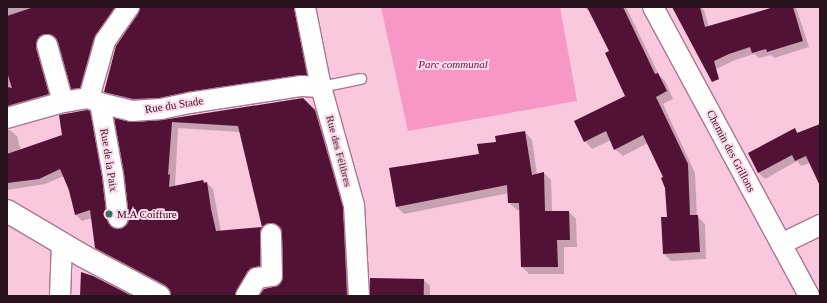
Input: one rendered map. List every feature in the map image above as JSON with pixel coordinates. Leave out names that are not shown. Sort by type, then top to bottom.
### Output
[{"type":"main road","points":[[7,211],[83,256],[159,296]]},
{"type":"street","points":[[95,101],[105,41],[129,7]]},
{"type":"street","name":"Rue des Félibres","points":[[305,7],[321,87],[354,205],[357,236],[359,296]]},
{"type":"street","name":"Chemin des Grillons","points":[[653,7],[809,296]]},
{"type":"street","points":[[47,45],[63,102]]},
{"type":"street","name":"Rue du Stade","points":[[7,118],[63,102],[95,101],[132,111],[161,109],[188,103],[302,86],[321,87]]},
{"type":"street","name":"Rue de la Paix","points":[[95,101],[118,218]]},
{"type":"street","points":[[781,244],[820,225]]},
{"type":"street","points":[[246,296],[257,278],[272,276],[271,234]]},
{"type":"street","points":[[60,296],[62,244]]},
{"type":"lane","points":[[321,87],[361,80]]},
{"type":"green space","name":"Parc communal","points":[[381,7],[560,7],[577,101],[408,131]]},
{"type":"building","points":[[34,7],[115,7],[94,38],[80,88],[71,89],[58,42],[50,34],[44,34],[39,37],[36,48],[49,94],[7,106],[7,87],[12,88],[7,72],[7,16]]},
{"type":"building","points":[[140,7],[294,7],[307,75],[187,92],[159,98],[133,99],[104,92],[116,46],[138,14]]},
{"type":"building","points":[[587,7],[623,7],[655,74],[658,73],[667,91],[656,97],[688,164],[690,215],[698,215],[700,252],[663,254],[661,217],[667,217],[665,188],[661,178],[663,177],[643,135],[614,150],[606,131],[584,142],[574,121],[625,96],[605,53],[609,51]]},
{"type":"building","points":[[672,7],[700,7],[705,27],[774,7],[793,7],[803,41],[767,52],[766,49],[752,53],[750,47],[729,54],[714,61],[719,79],[712,82]]},
{"type":"building","points":[[303,98],[315,110],[343,207],[347,296],[259,296],[264,289],[278,286],[282,281],[281,228],[276,224],[270,223],[262,227],[260,234],[260,266],[251,268],[247,272],[235,296],[171,296],[170,290],[165,285],[95,248],[90,210],[75,215],[69,190],[60,169],[39,179],[7,183],[7,154],[62,135],[59,115],[87,110],[90,111],[102,177],[107,220],[113,228],[120,229],[128,223],[129,217],[124,173],[114,118],[133,122],[162,120]],"holes":[[[172,122],[238,126],[262,227],[216,231],[207,182],[204,183],[203,180],[169,187],[170,174],[168,175]]]},
{"type":"building","points":[[820,124],[820,186],[806,156],[795,161],[792,155],[758,173],[748,153],[795,128],[797,133]]},
{"type":"building","points":[[525,131],[532,175],[544,172],[545,211],[569,211],[570,240],[557,240],[558,267],[521,267],[519,203],[508,203],[507,185],[396,207],[389,168],[479,154],[477,144],[496,142],[495,136]]},
{"type":"building","points":[[81,272],[93,276],[132,296],[80,296]]},
{"type":"building","points":[[370,278],[424,279],[424,296],[370,296]]},
{"type":"place","name":"M.A Coiffure","points":[[109,214]]}]
